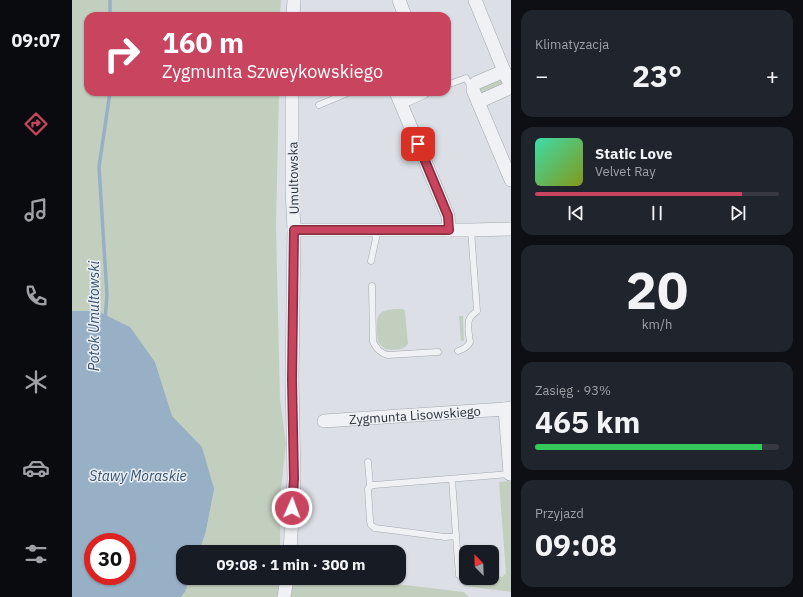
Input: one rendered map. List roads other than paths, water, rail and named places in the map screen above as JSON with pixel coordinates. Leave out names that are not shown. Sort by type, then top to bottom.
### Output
[{"type":"street","points":[[294,0],[294,12]]},
{"type":"street","points":[[399,0],[404,12]]},
{"type":"street","points":[[475,0],[510,86],[507,89],[478,102]]},
{"type":"street","points":[[504,71],[476,83],[473,86],[473,90],[511,180]]},
{"type":"street","name":"Umultowska","points":[[290,545],[294,479],[292,380],[294,230],[292,190],[292,96]]},
{"type":"street","points":[[398,97],[448,216],[449,230]]},
{"type":"street","points":[[294,230],[376,231],[511,229]]},
{"type":"street","points":[[508,408],[510,474]]},
{"type":"street","name":"Zygmunta Lisowskiego","points":[[324,421],[508,408]]},
{"type":"street","points":[[284,597],[286,585]]},
{"type":"lane","points":[[451,84],[466,78],[473,86]]},
{"type":"lane","points":[[319,105],[340,96]]},
{"type":"lane","points":[[458,351],[469,345],[469,320],[470,316],[477,311],[471,230]]},
{"type":"lane","points":[[371,261],[376,231]]},
{"type":"lane","points":[[372,286],[373,342],[376,348],[381,353],[388,355],[438,352]]},
{"type":"lane","points":[[368,462],[370,486],[368,489],[371,525],[375,528],[445,537],[456,536]]},
{"type":"lane","points":[[370,486],[510,474]]},
{"type":"lane","points":[[452,479],[459,575]]},
{"type":"water","name":"Stawy Moraskie","points":[[72,311],[97,311],[130,327],[155,362],[172,416],[202,447],[214,489],[206,531],[201,545],[176,545],[176,585],[188,585],[181,597],[72,597]]},
{"type":"waterway","name":"Potok Umultowski","points":[[110,0],[110,12]]},
{"type":"waterway","name":"Potok Umultowski","points":[[105,320],[107,295],[99,167],[109,96]]}]
